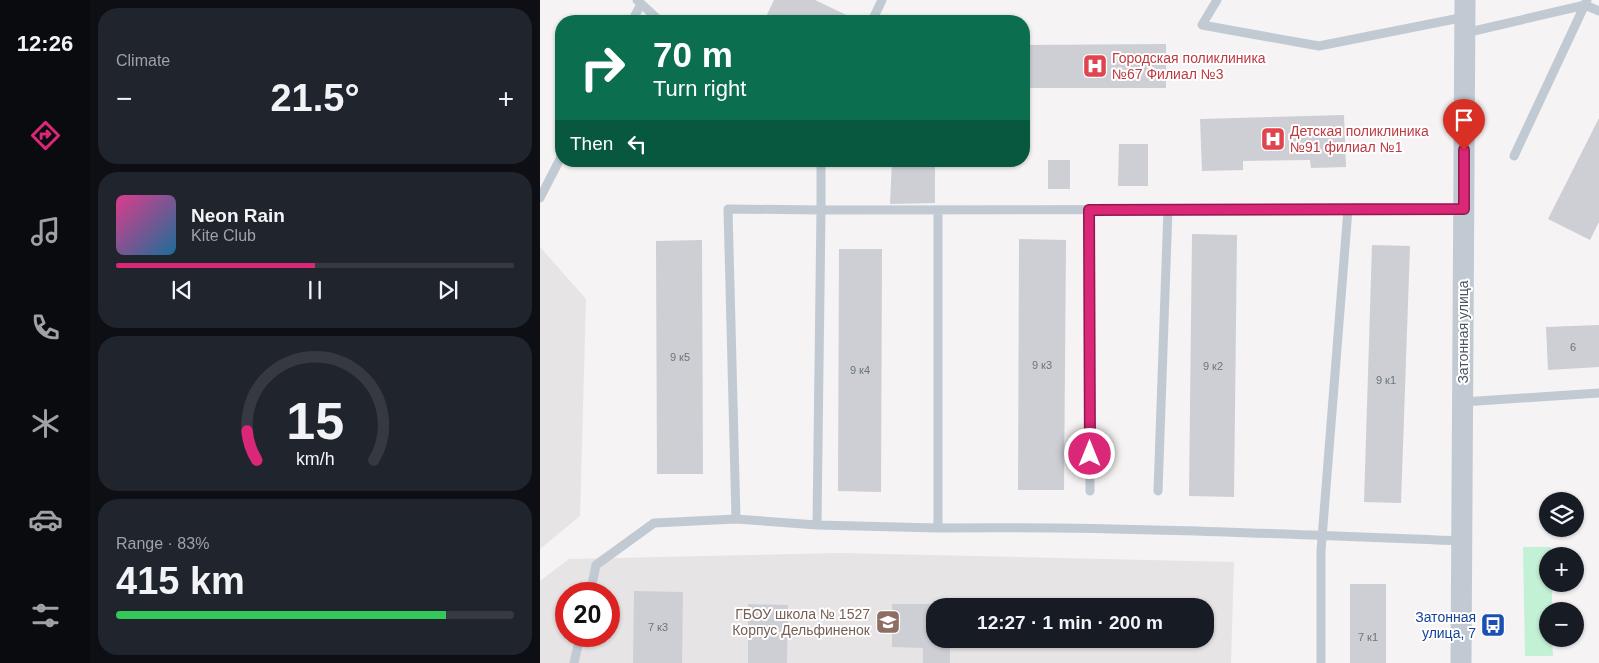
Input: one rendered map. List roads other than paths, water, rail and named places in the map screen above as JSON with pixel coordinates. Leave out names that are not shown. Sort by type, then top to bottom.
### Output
[{"type":"street","name":"Затонная улица","points":[[1461,663],[1464,17]]},
{"type":"lane","points":[[875,15],[882,0]]},
{"type":"lane","points":[[1217,0],[1202,25],[1319,46],[1464,17],[1586,2],[1599,11]]},
{"type":"lane","points":[[634,15],[639,2],[653,15]]},
{"type":"lane","points":[[1514,156],[1586,2]]},
{"type":"lane","points":[[540,198],[556,167]]},
{"type":"lane","points":[[817,525],[821,167]]},
{"type":"lane","points":[[736,520],[732,446],[728,209],[1464,209]]},
{"type":"lane","points":[[1321,663],[1322,535],[1348,209]]},
{"type":"lane","points":[[938,210],[938,528]]},
{"type":"lane","points":[[1089,210],[1090,491]]},
{"type":"lane","points":[[1158,491],[1168,210]]},
{"type":"lane","points":[[1463,402],[1599,393]]},
{"type":"lane","points":[[592,582],[596,565],[654,523],[736,520],[817,525],[938,528],[1016,527],[1322,535],[1462,541]]},
{"type":"lane","points":[[574,663],[578,647]]},
{"type":"place","name":"Городская поликлиника №67 Филиал №3","points":[[1095,66]]},
{"type":"place","name":"Детская поликлиника №91 филиал №1","points":[[1273,139]]},
{"type":"place","name":"ГБОУ школа № 1527 Корпус Дельфиненок","points":[[888,622]]},
{"type":"place","name":"Затонная улица, 7","points":[[1493,625]]}]
